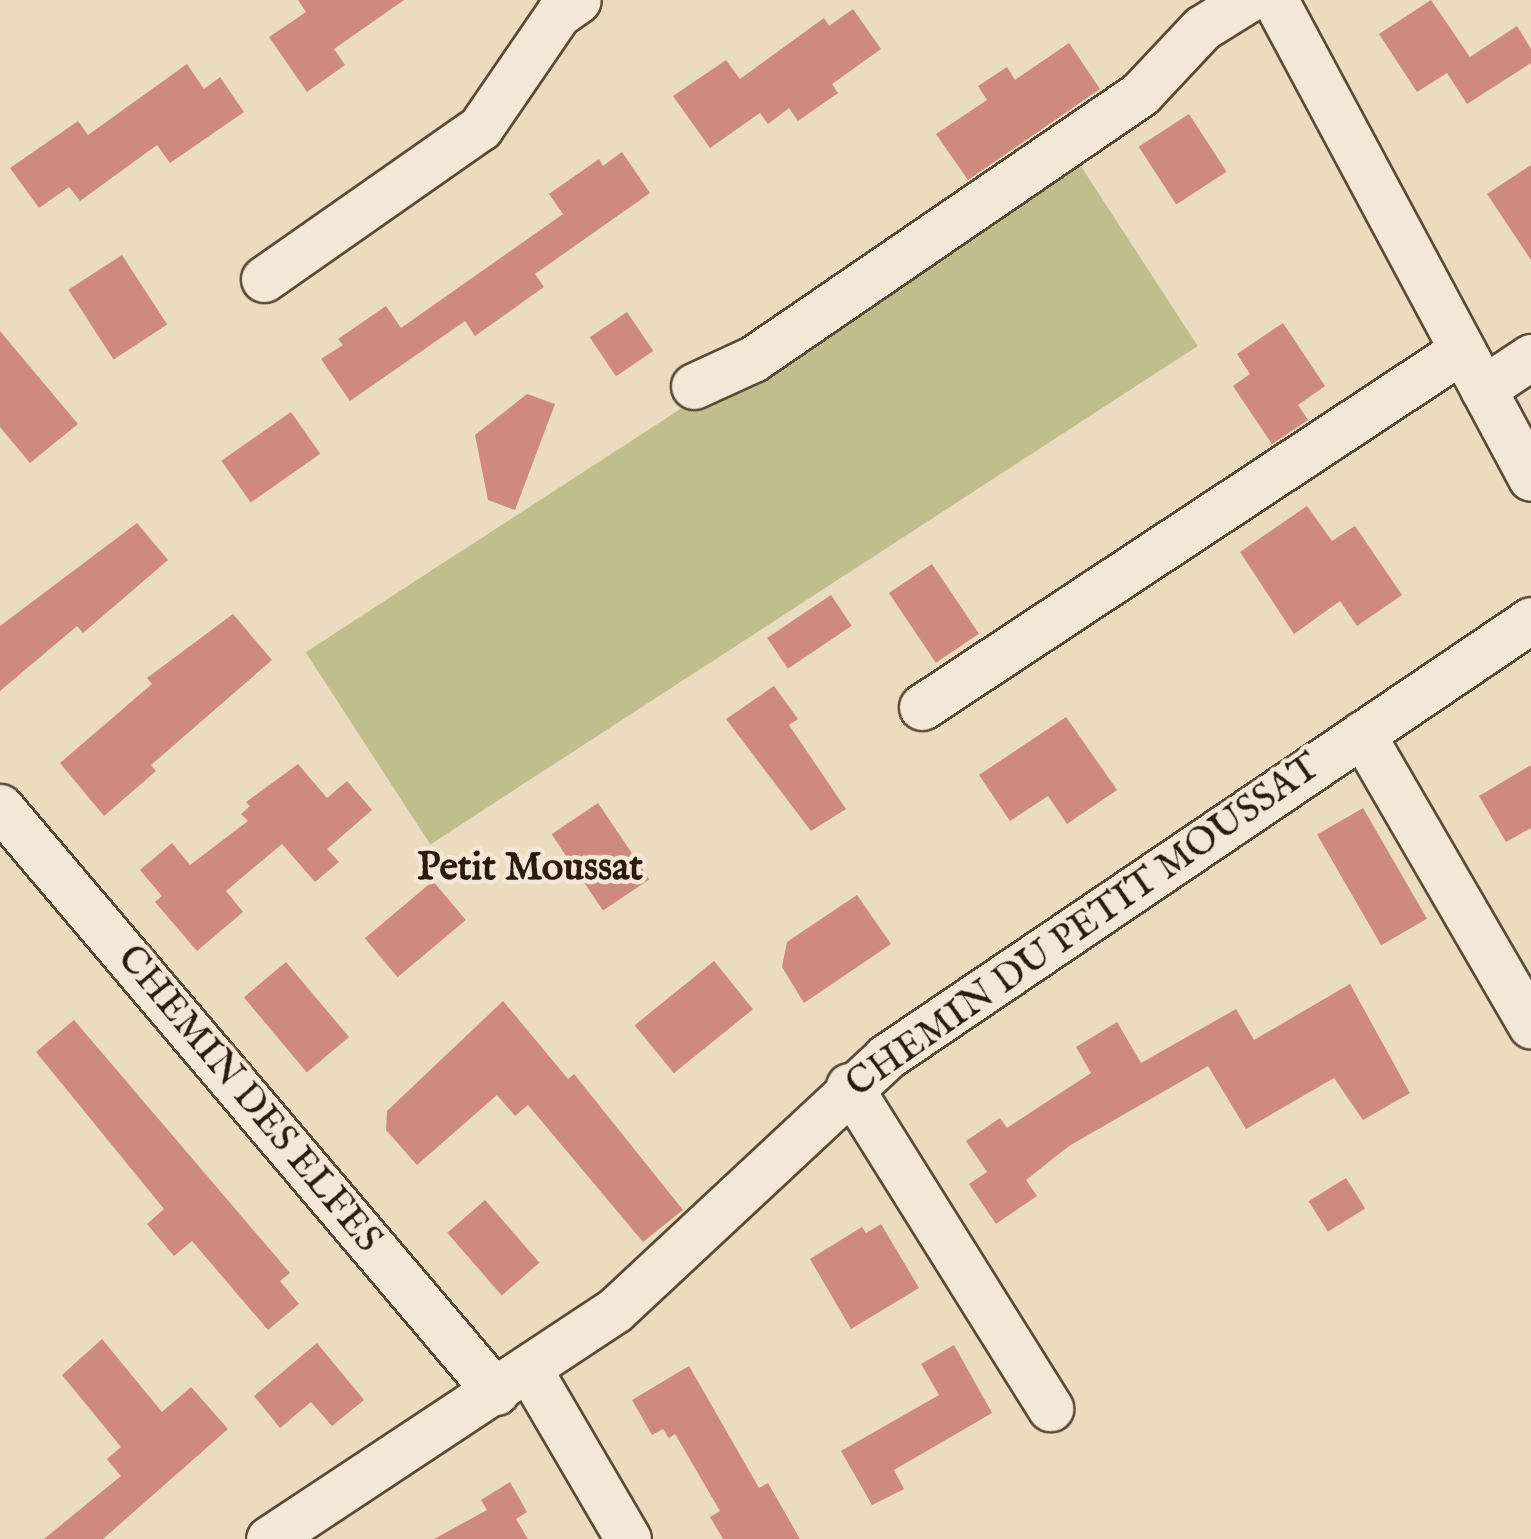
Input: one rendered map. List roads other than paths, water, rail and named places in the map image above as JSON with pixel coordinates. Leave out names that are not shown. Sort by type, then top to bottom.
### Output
[{"type":"street","points":[[264,279],[480,128],[558,14],[578,0]]},
{"type":"street","points":[[694,386],[754,359],[1140,93],[1202,28],[1247,0]]},
{"type":"street","points":[[1275,0],[1531,478]]},
{"type":"street","points":[[922,707],[1462,350]]},
{"type":"street","points":[[1483,390],[1531,357]]},
{"type":"street","name":"CHEMIN DU PETIT MOUSSAT","points":[[269,1539],[513,1382],[674,1261],[850,1086],[1531,620]]},
{"type":"street","points":[[1362,734],[1531,1026]]},
{"type":"street","name":"CHEMIN DES ELFES","points":[[0,807],[513,1382],[628,1539]]},
{"type":"street","points":[[850,1086],[1050,1408]]},
{"type":"district","name":"Petit Moussat","points":[[530,869]]}]
